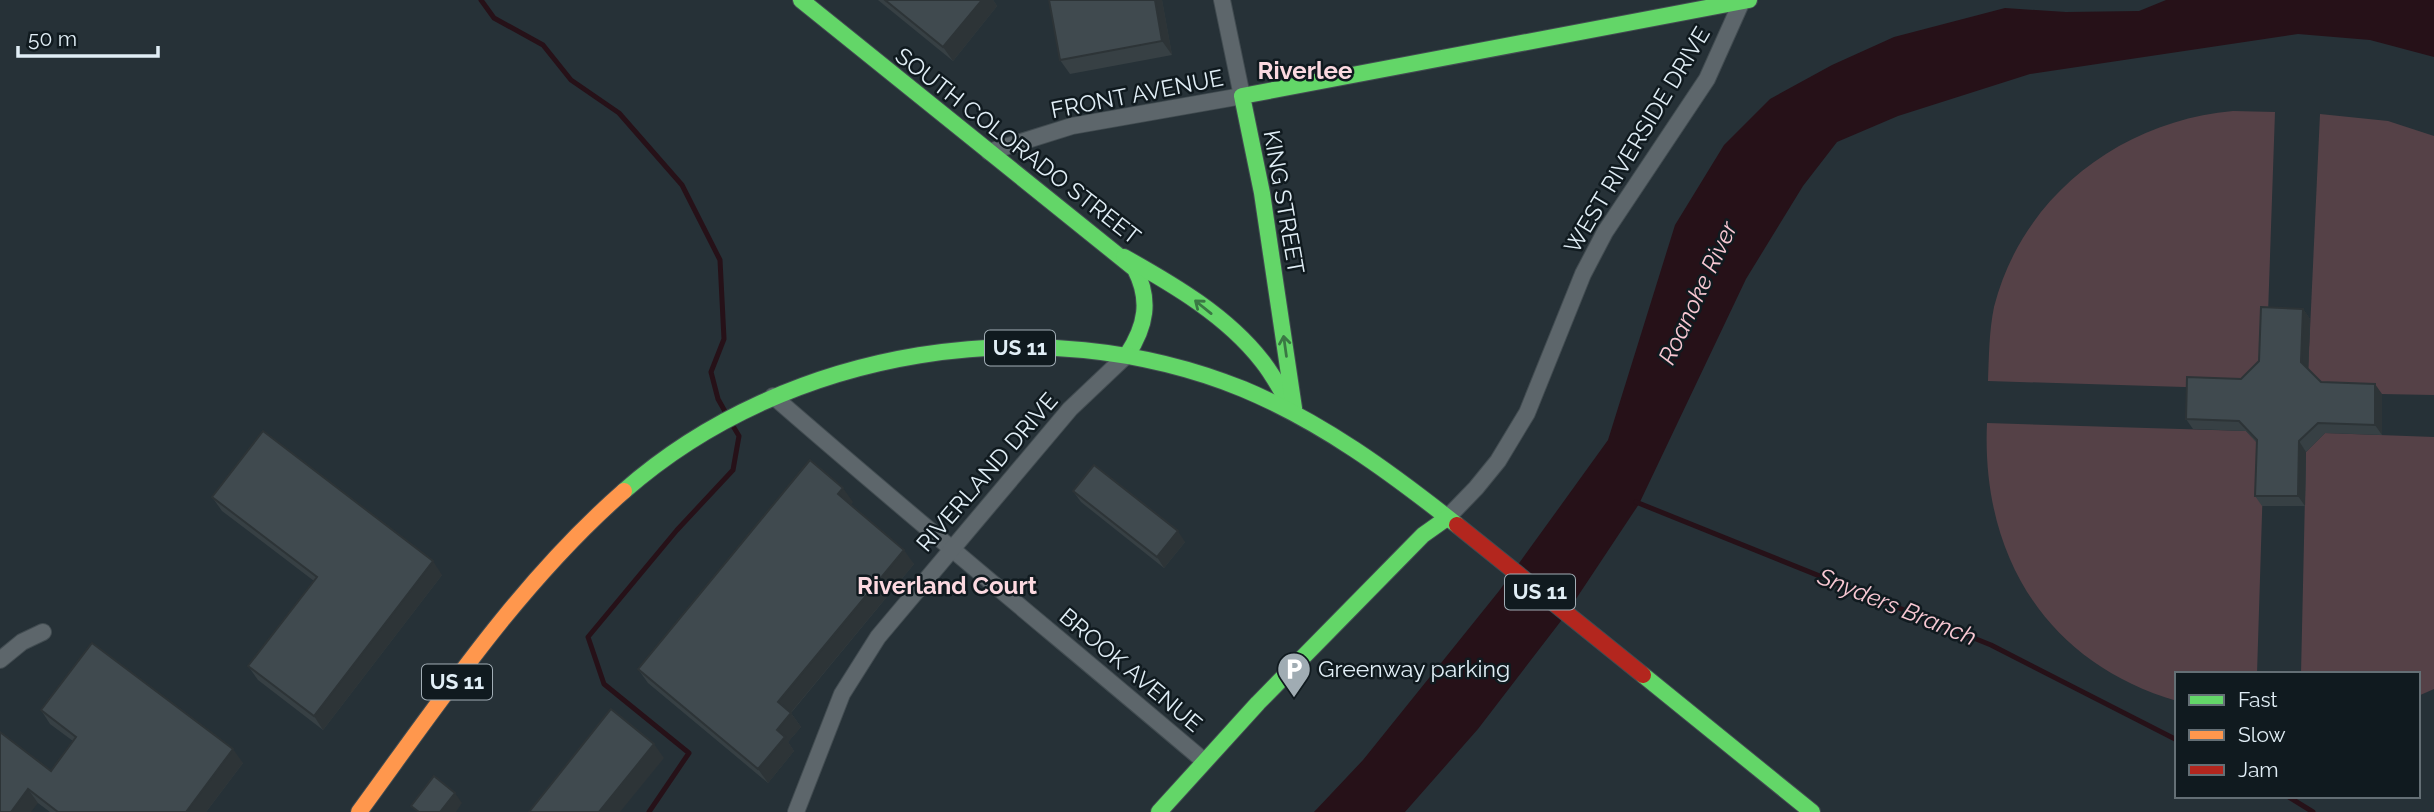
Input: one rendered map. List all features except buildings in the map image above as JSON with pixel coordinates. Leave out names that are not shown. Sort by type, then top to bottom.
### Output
[{"type":"main road","name":"SOUTH COLORADO STREET","points":[[801,0],[1124,257],[1142,280],[1147,309],[1144,325],[1127,355]]},
{"type":"main road","name":"FRONT AVENUE","points":[[1242,96],[1673,7],[1745,1]]},
{"type":"main road","name":"KING STREET","points":[[1242,96],[1262,193],[1294,413]]},
{"type":"main road","points":[[1124,257],[1181,289],[1223,323],[1260,359],[1294,413]]},
{"type":"main road","name":"US 11","points":[[359,812],[557,555],[602,510],[649,470],[744,408],[846,371],[953,351],[1007,348],[1077,349],[1127,355],[1200,374],[1294,413],[1381,467],[1477,540],[1812,812]]},
{"type":"main road","points":[[1159,812],[1204,761],[1423,535],[1447,517]]},
{"type":"street","name":"KING STREET","points":[[1222,0],[1242,96]]},
{"type":"street","name":"WEST RIVERSIDE DRIVE","points":[[1447,517],[1498,461],[1527,413],[1583,274],[1605,232],[1707,79],[1745,1]]},
{"type":"street","name":"FRONT AVENUE","points":[[989,152],[1072,126],[1242,96]]},
{"type":"street","name":"RIVERLAND DRIVE","points":[[796,812],[842,694],[878,637],[1070,409],[1127,355]]},
{"type":"street","name":"BROOK AVENUE","points":[[773,396],[950,550],[1019,604],[1204,761]]},
{"type":"street","points":[[0,660],[22,642],[43,632]]},
{"type":"shaded area","points":[[2233,111],[2275,112],[2266,372],[2248,389],[1988,381],[1992,316],[2008,267],[2027,231],[2052,199],[2082,171],[2116,148],[2152,130],[2192,118]]},
{"type":"shaded area","points":[[2320,114],[2388,121],[2434,136],[2434,395],[2328,393],[2308,373]]},
{"type":"shaded area","points":[[1987,423],[2246,431],[2264,450],[2257,672],[2175,672],[2175,700],[2131,684],[2091,660],[2058,631],[2031,597],[2010,559],[1996,517],[1988,471]]},
{"type":"shaded area","points":[[2325,433],[2434,437],[2434,689],[2420,695],[2420,672],[2301,672],[2306,452]]},
{"type":"water","name":"Roanoke River","points":[[2166,0],[2434,0],[2434,57],[2370,40],[2298,34],[2030,74],[1898,116],[1837,142],[1803,186],[1746,279],[1639,504],[1564,617],[1478,729],[1405,812],[1314,812],[1363,760],[1499,591],[1608,440],[1675,225],[1724,145],[1770,99],[1832,65],[1894,37],[2005,8],[2066,12],[2139,11]]},
{"type":"waterway","points":[[481,0],[494,18],[543,45],[571,80],[619,113],[682,185],[720,260],[724,339],[711,372],[718,399],[727,415]]},
{"type":"waterway","points":[[649,812],[689,753],[604,684],[588,637],[677,530],[733,470],[739,436],[733,426]]},
{"type":"waterway","name":"Snyders Branch","points":[[1636,502],[1991,645],[2175,739]]},
{"type":"waterway","name":"Snyders Branch","points":[[2290,798],[2313,812]]},
{"type":"traffic: fast","points":[[801,0],[1135,269],[1143,291],[1144,313],[1139,334],[1127,355]]},
{"type":"traffic: fast","points":[[1294,408],[1262,193],[1242,96],[1749,0]]},
{"type":"traffic: fast","points":[[1124,257],[1180,290],[1233,330],[1267,367],[1294,412]]},
{"type":"traffic: fast","points":[[624,491],[689,442],[762,403],[839,374],[919,355],[1002,347],[1084,350],[1165,364],[1243,389],[1272,402],[1354,450],[1457,525]]},
{"type":"traffic: fast","points":[[1159,812],[1258,703],[1423,535],[1447,518]]},
{"type":"traffic: fast","points":[[1643,675],[1812,812]]},
{"type":"traffic: slow","points":[[359,812],[451,685],[516,603],[550,564],[624,491]]},
{"type":"traffic: jam","points":[[1457,525],[1643,675]]},
{"type":"place","name":"Greenway parking","points":[[1294,699]]},
{"type":"district","name":"Riverlee","points":[[1305,71]]},
{"type":"district","name":"Riverland Court","points":[[947,586]]}]
